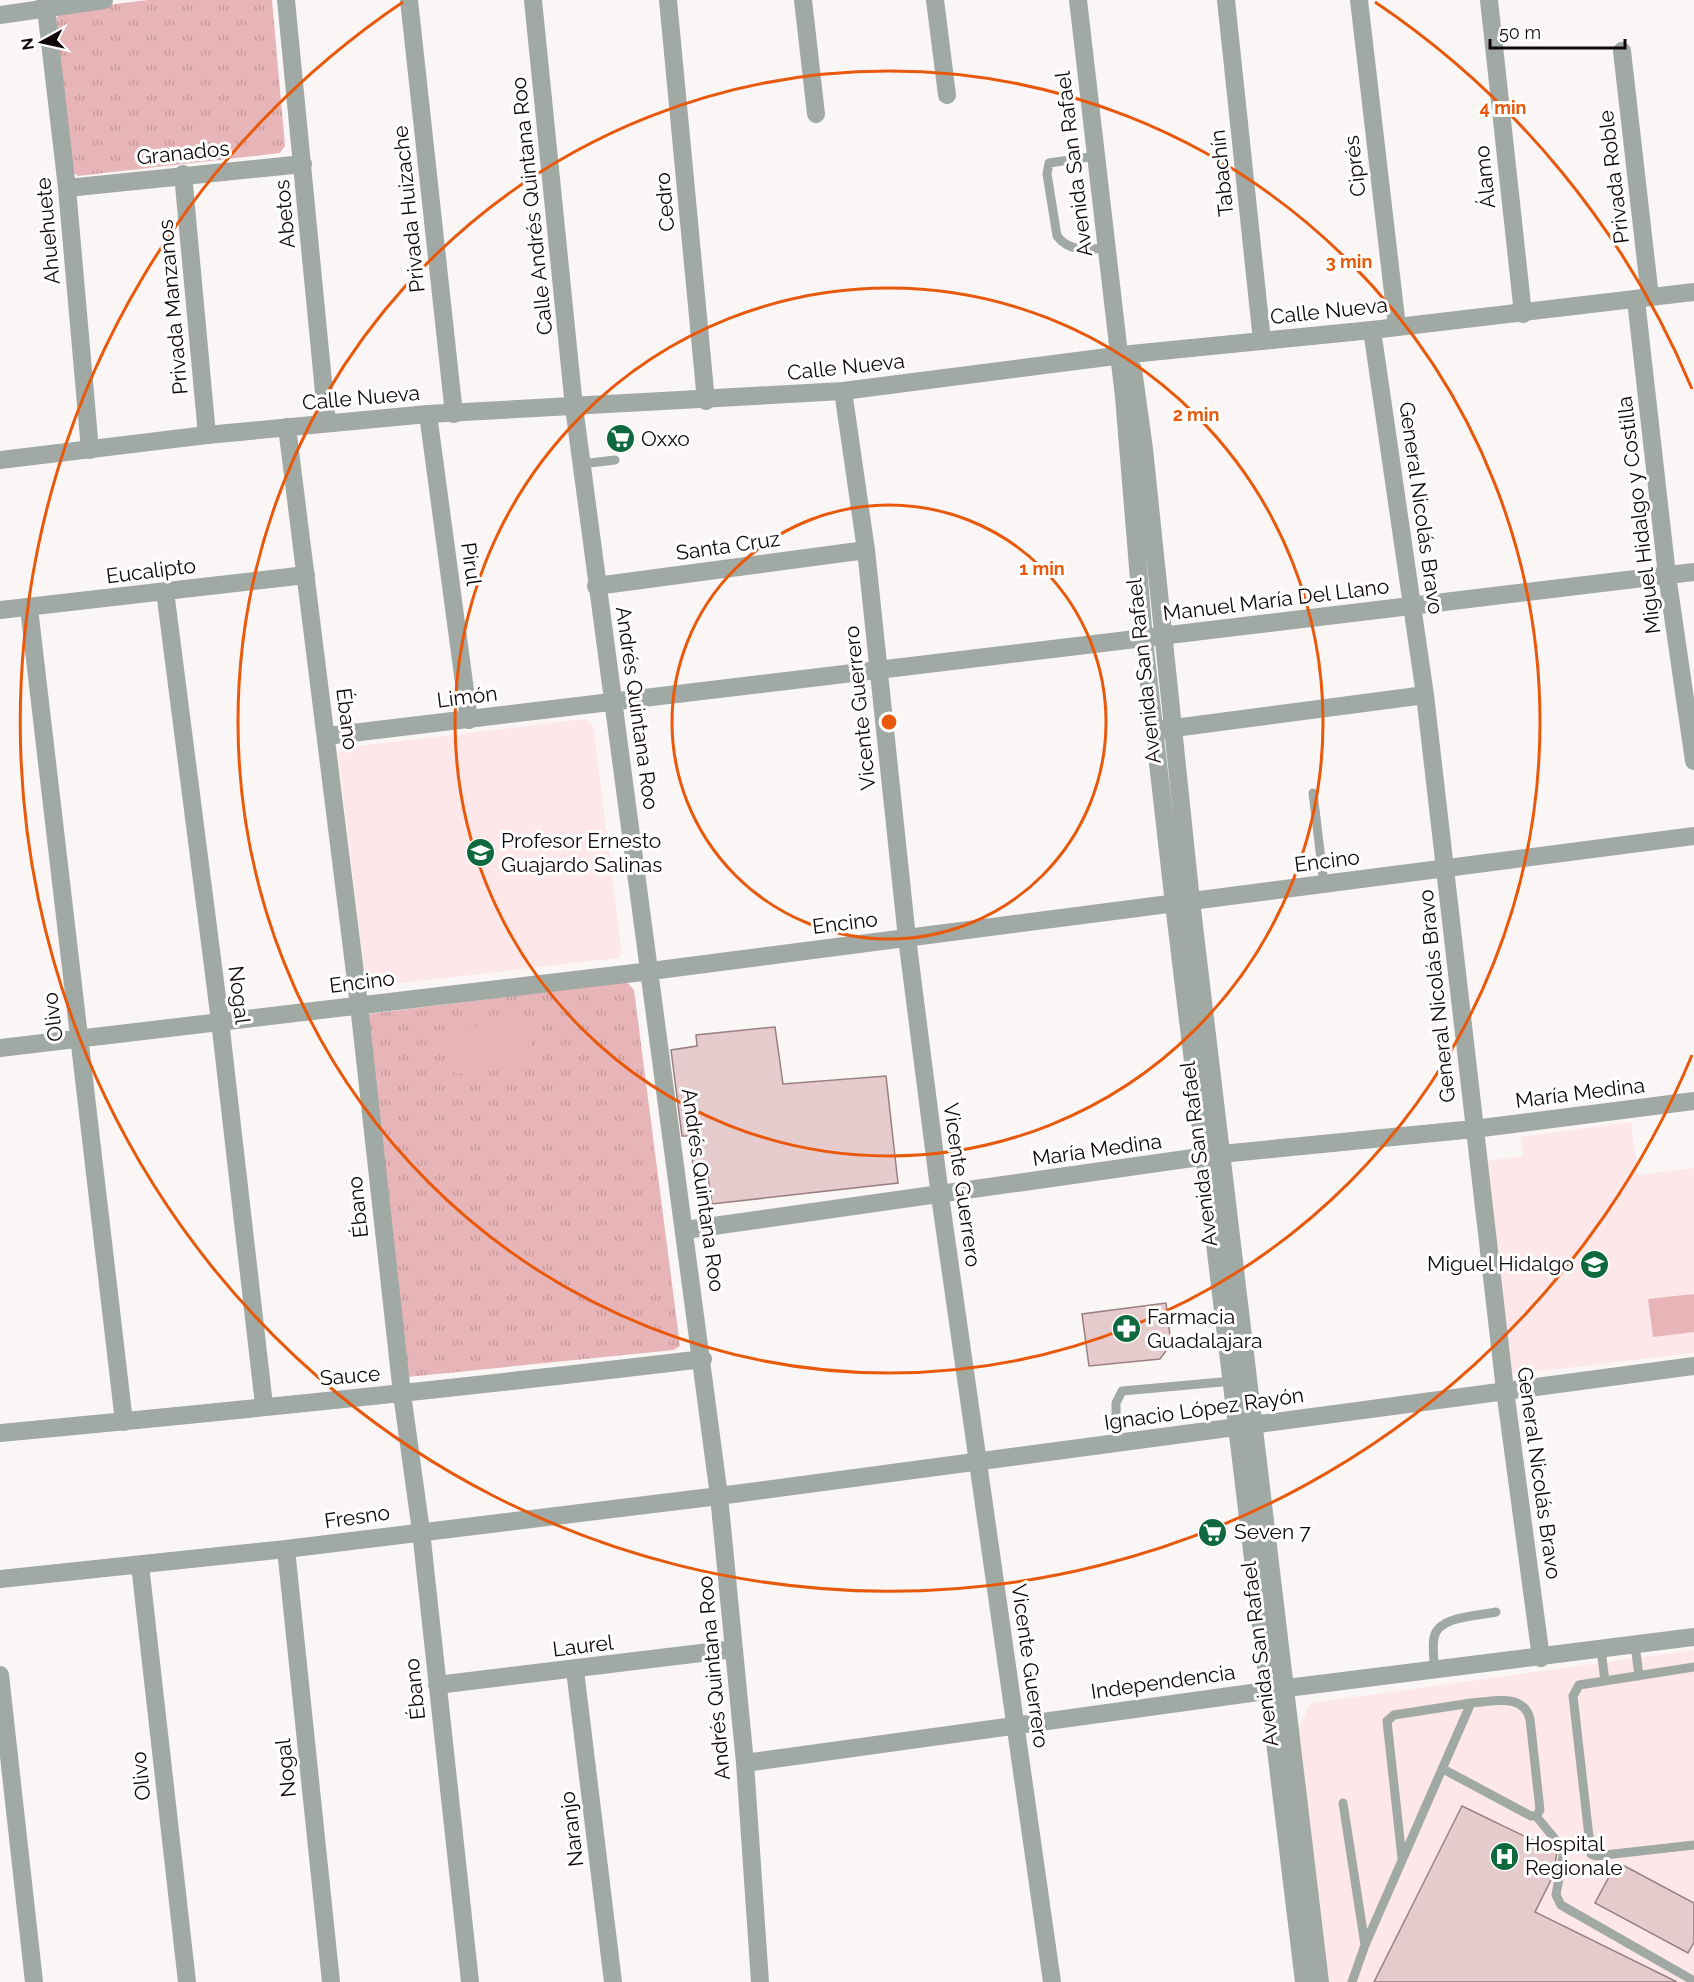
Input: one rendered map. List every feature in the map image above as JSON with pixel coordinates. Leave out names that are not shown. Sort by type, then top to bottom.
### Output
[{"type":"street","points":[[0,15],[46,4],[104,0]]},
{"type":"street","name":"Abetos","points":[[286,0],[327,423]]},
{"type":"street","name":"Privada Huizache","points":[[409,0],[454,414]]},
{"type":"street","name":"Calle Andrés Quintana Roo","points":[[533,0],[574,407]]},
{"type":"street","name":"Cedro","points":[[668,0],[706,401]]},
{"type":"street","points":[[803,0],[816,114]]},
{"type":"street","points":[[935,0],[947,95]]},
{"type":"street","name":"Avenida San Rafael","points":[[1078,0],[1115,323],[1125,355],[1182,903],[1279,1690],[1320,1982]]},
{"type":"street","name":"Tabachín","points":[[1226,0],[1262,341]]},
{"type":"street","name":"Ciprés","points":[[1359,0],[1397,327]]},
{"type":"street","name":"Álamo","points":[[1489,0],[1522,314]]},
{"type":"street","name":"Ahuehuete","points":[[46,4],[67,188],[90,450]]},
{"type":"street","name":"Privada Roble","points":[[1622,51],[1643,298]]},
{"type":"street","name":"Granados","points":[[67,188],[183,174],[303,164]]},
{"type":"street","name":"Privada Manzanos","points":[[183,174],[207,435]]},
{"type":"street","name":"Calle Nueva","points":[[0,460],[207,435],[428,414],[843,392],[1125,355],[1522,314],[1694,292]]},
{"type":"street","name":"Miguel Hidalgo y Costilla","points":[[1643,298],[1667,575],[1694,761]]},
{"type":"street","name":"General Nicolás Bravo","points":[[1372,330],[1425,695],[1505,1390],[1541,1658]]},
{"type":"street","name":"Vicente Guerrero","points":[[843,392],[866,550],[907,938],[940,1196],[1052,1982]]},
{"type":"street","name":"Andrés Quintana Roo","points":[[574,407],[596,586],[651,970],[703,1359],[745,1763],[760,1982]]},
{"type":"street","name":"Pirul","points":[[428,414],[469,720]]},
{"type":"street","name":"Ébano","points":[[287,427],[327,736],[402,1394],[421,1531],[470,1982]]},
{"type":"street","name":"Santa Cruz","points":[[596,586],[866,550]]},
{"type":"street","name":"Manuel María Del Llano","points":[[613,702],[878,669],[1154,639],[1694,572]]},
{"type":"street","name":"Eucalipto","points":[[0,610],[306,576]]},
{"type":"street","name":"Nogal","points":[[165,591],[220,1021],[264,1405]]},
{"type":"street","name":"Olivo","points":[[29,608],[124,1422]]},
{"type":"street","points":[[1163,729],[1425,695]]},
{"type":"street","name":"Limón","points":[[327,736],[613,702]]},
{"type":"street","name":"Encino","points":[[0,1048],[907,938],[1694,836]]},
{"type":"street","name":"María Medina","points":[[685,1230],[940,1196],[1213,1155],[1474,1129],[1694,1101]]},
{"type":"street","name":"Sauce","points":[[0,1433],[124,1422],[264,1405],[402,1394],[703,1359]]},
{"type":"street","name":"Ignacio López Rayón","points":[[719,1496],[1694,1366]]},
{"type":"street","name":"Fresno","points":[[0,1579],[286,1549],[719,1496]]},
{"type":"street","name":"Nogal","points":[[286,1549],[331,1982]]},
{"type":"street","name":"Olivo","points":[[140,1565],[187,1982]]},
{"type":"street","name":"Independencia","points":[[745,1763],[1015,1725],[1541,1658],[1694,1636]]},
{"type":"street","name":"Laurel","points":[[438,1685],[734,1650]]},
{"type":"street","name":"Naranjo","points":[[575,1670],[613,1982]]},
{"type":"street","points":[[0,1675],[34,1982]]},
{"type":"street","name":"Avenida San Rafael","points":[[1279,1690],[1304,1982]]},
{"type":"lane","points":[[1096,156],[1049,163],[1047,174],[1057,236],[1062,243],[1071,249],[1107,248]]},
{"type":"lane","points":[[581,464],[615,460]]},
{"type":"lane","points":[[1313,793],[1324,884]]},
{"type":"lane","points":[[1116,1444],[1116,1403],[1122,1391],[1241,1380]]},
{"type":"lane","points":[[1435,1671],[1434,1637],[1438,1628],[1446,1622],[1496,1612]]},
{"type":"lane","points":[[1635,1645],[1639,1676]]},
{"type":"lane","points":[[1601,1650],[1605,1681]]},
{"type":"lane","points":[[1694,1667],[1579,1685],[1573,1696],[1591,1854],[1596,1856],[1694,1845]]},
{"type":"lane","points":[[1402,1860],[1387,1721],[1394,1715],[1471,1703],[1512,1700],[1526,1708],[1530,1719],[1540,1810],[1536,1816]]},
{"type":"lane","points":[[1352,1982],[1365,1945],[1471,1703]]},
{"type":"lane","points":[[1443,1769],[1531,1816],[1536,1816],[1564,1850],[1556,1895],[1561,1905],[1694,1981]]},
{"type":"lane","points":[[1343,1803],[1365,1945]]},
{"type":"shaded area","name":"Profesor Ernesto Guajardo Salinas","points":[[585,719],[593,725],[622,954],[618,958],[374,986],[365,979],[338,753],[342,748]]},
{"type":"shaded area","name":"Miguel Hidalgo","points":[[1631,1122],[1638,1175],[1694,1168],[1694,1353],[1508,1375],[1486,1161],[1523,1156],[1521,1137]]},
{"type":"shaded area","name":"Hospital Regionale","points":[[1694,1650],[1694,1982],[1329,1982],[1297,1730],[1311,1703]]},
{"type":"green space","points":[[148,0],[272,0],[285,146],[280,153],[78,176],[70,170],[56,18],[64,10]]},
{"type":"green space","points":[[627,982],[634,990],[680,1346],[674,1350],[408,1377],[368,1014]]},
{"type":"green space","points":[[529,1020],[534,1066],[454,1074],[448,1029]]},
{"type":"green space","points":[[1694,1294],[1694,1332],[1653,1337],[1648,1299]]},
{"type":"building","points":[[775,1027],[783,1084],[886,1076],[898,1183],[712,1204],[706,1162],[693,1164],[689,1136],[682,1136],[671,1050],[697,1046],[696,1035]]},
{"type":"building","name":"Farmacia Guadalajara","points":[[1166,1303],[1171,1344],[1160,1359],[1089,1366],[1082,1314]]},
{"type":"building","points":[[1462,1806],[1557,1852],[1553,1876],[1535,1912],[1677,1982],[1374,1982]]},
{"type":"building","points":[[1617,1862],[1694,1903],[1694,1942],[1688,1953],[1595,1903]]},
{"type":"place","name":"Oxxo","points":[[620,439]]},
{"type":"place","name":"Profesor Ernesto Guajardo Salinas","points":[[480,853]]},
{"type":"place","name":"Miguel Hidalgo","points":[[1595,1264]]},
{"type":"place","name":"Farmacia Guadalajara","points":[[1126,1329]]},
{"type":"place","name":"Seven 7","points":[[1213,1532]]},
{"type":"place","name":"Hospital Regionale","points":[[1504,1856]]}]
